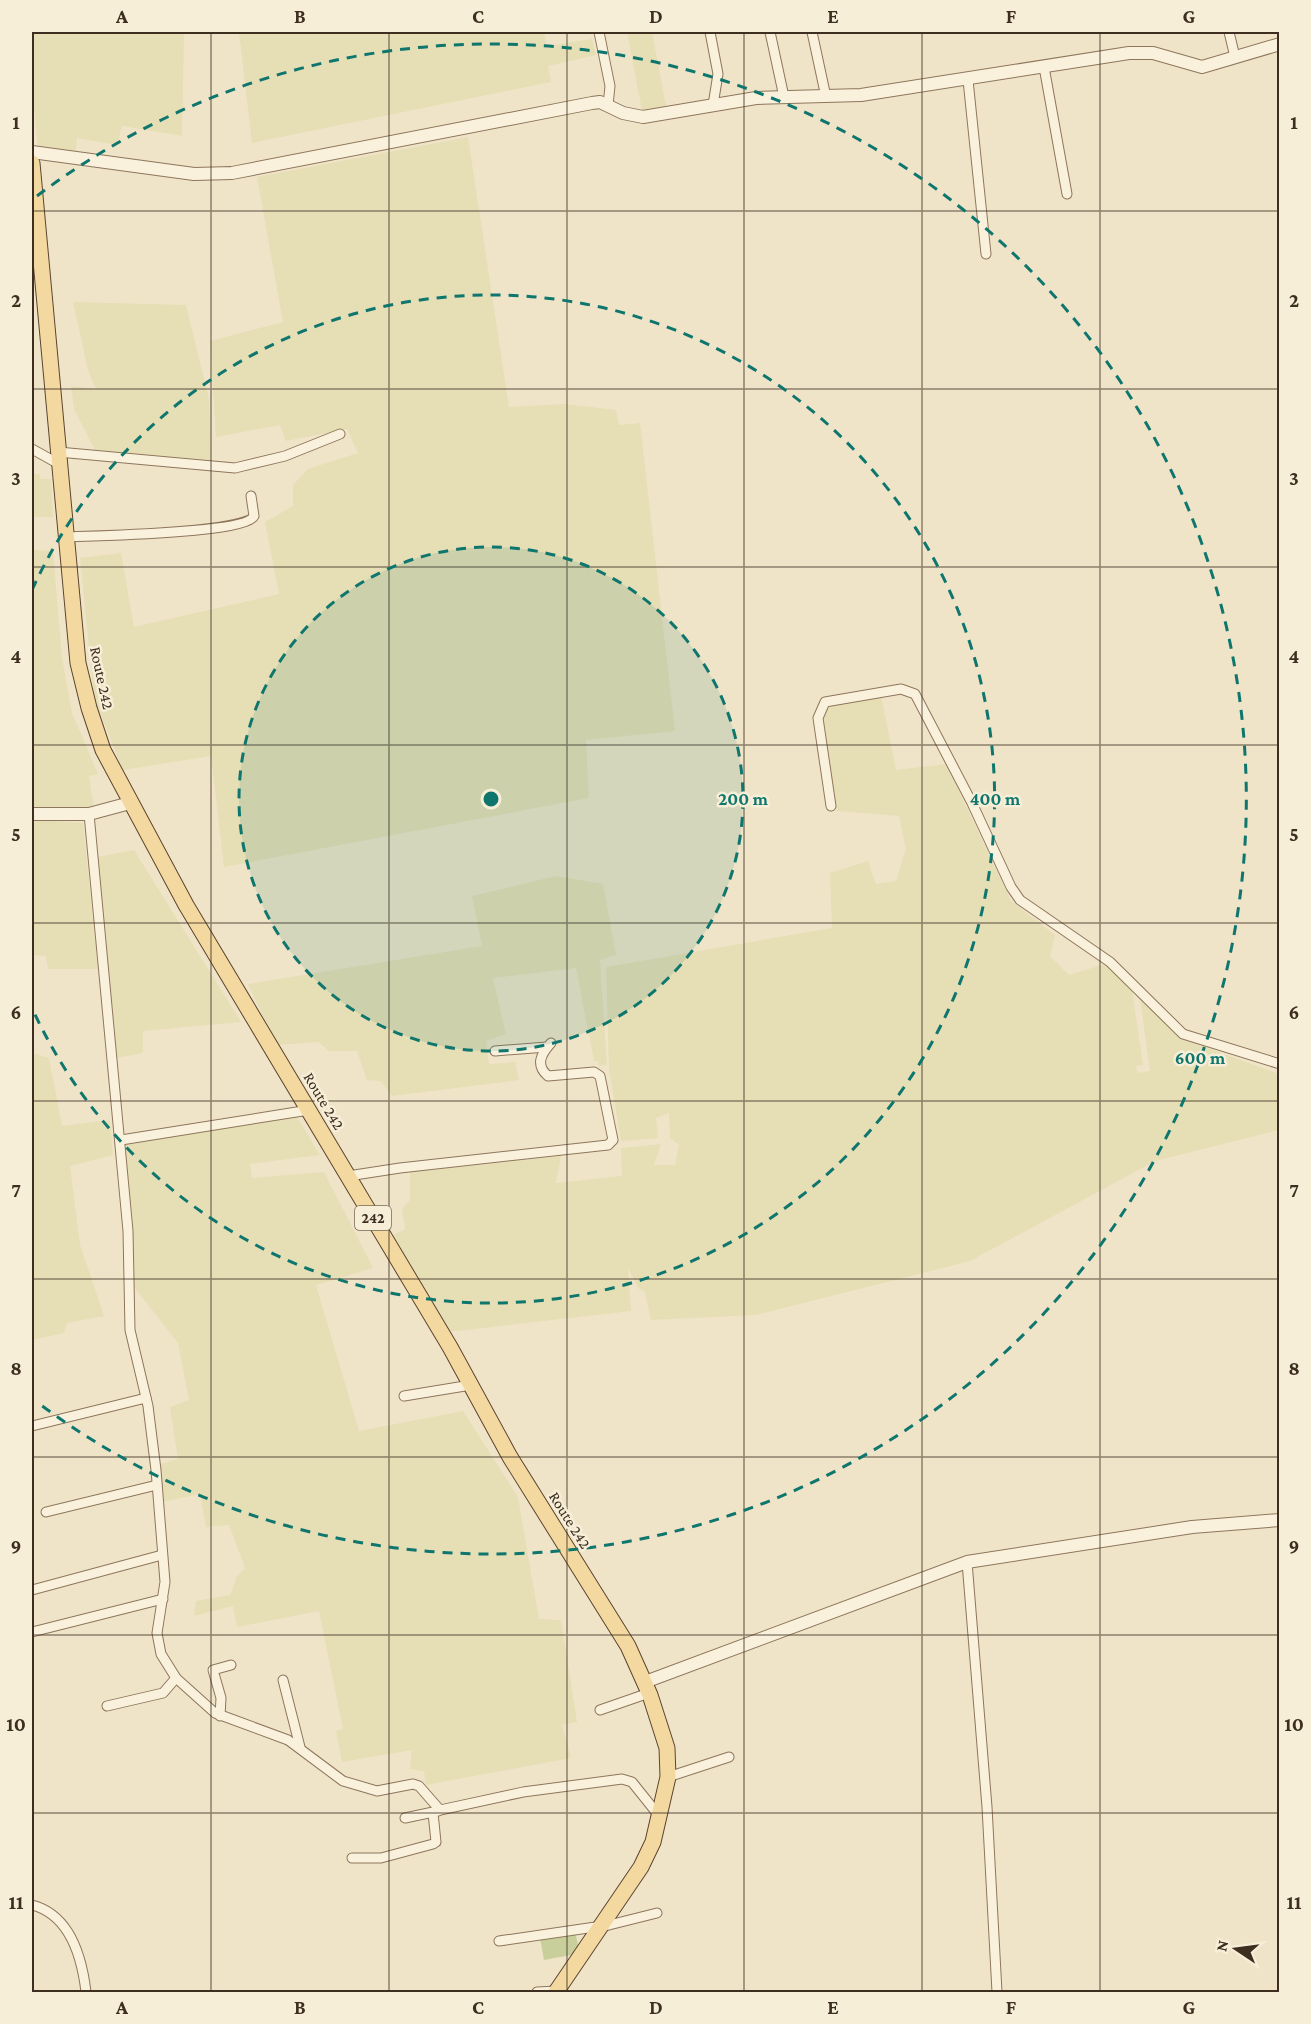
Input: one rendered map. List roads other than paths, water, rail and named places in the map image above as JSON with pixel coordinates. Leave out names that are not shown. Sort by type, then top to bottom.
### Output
[{"type":"main road","name":"Route 242","points":[[32,163],[35,247],[45,312],[50,380],[83,686],[103,750],[186,905],[471,1385],[510,1457],[628,1646],[647,1687],[667,1748],[668,1777],[660,1817],[641,1867],[556,1992]]},
{"type":"street","points":[[599,32],[610,86],[608,105]]},
{"type":"street","points":[[710,32],[718,74],[713,105]]},
{"type":"street","points":[[770,32],[784,97]]},
{"type":"street","points":[[812,32],[826,97]]},
{"type":"street","points":[[1229,32],[1235,57]]},
{"type":"street","points":[[32,152],[194,174],[220,175],[360,150],[592,103],[608,105],[623,113],[643,117],[713,105],[784,97],[861,95],[1129,53],[1153,53],[1202,67],[1280,44]]},
{"type":"street","points":[[1044,67],[1067,194]]},
{"type":"street","points":[[968,80],[986,254]]},
{"type":"street","points":[[32,449],[59,458],[235,468],[285,456],[340,434]]},
{"type":"street","points":[[66,537],[205,530],[249,522],[254,516],[251,496]]},
{"type":"street","points":[[831,806],[818,718],[820,709],[825,702],[901,689],[910,691],[915,694],[972,803],[1011,887],[1020,900],[1110,962],[1183,1034],[1280,1064]]},
{"type":"street","points":[[32,814],[89,814],[130,803]]},
{"type":"street","points":[[89,814],[121,1140],[129,1252],[130,1330],[146,1398],[157,1485],[165,1582],[158,1618],[158,1646],[164,1661],[176,1678],[220,1716],[288,1740],[343,1781],[377,1791],[413,1784],[419,1786],[437,1812],[436,1842],[381,1858],[352,1858]]},
{"type":"street","points":[[348,1176],[608,1145],[613,1140],[600,1076],[594,1072],[548,1076],[540,1067],[540,1062],[549,1045],[495,1052]]},
{"type":"street","points":[[121,1140],[309,1110]]},
{"type":"street","points":[[404,1396],[471,1385]]},
{"type":"street","points":[[32,1426],[146,1398]]},
{"type":"street","points":[[46,1512],[157,1485]]},
{"type":"street","points":[[600,1710],[647,1687],[967,1562],[1192,1527],[1280,1520]]},
{"type":"street","points":[[32,1590],[162,1555]]},
{"type":"street","points":[[967,1562],[987,1807],[997,1992]]},
{"type":"street","points":[[32,1632],[163,1599]]},
{"type":"street","points":[[220,1716],[222,1702],[213,1670],[231,1665]]},
{"type":"street","points":[[107,1706],[163,1693],[176,1678]]},
{"type":"street","points":[[283,1680],[300,1747]]},
{"type":"street","points":[[668,1777],[729,1757]]},
{"type":"street","points":[[405,1818],[522,1792],[622,1779],[632,1782],[660,1817]]},
{"type":"street","points":[[32,1905],[56,1919],[70,1935],[81,1960],[86,1992]]},
{"type":"street","points":[[499,1941],[601,1926],[657,1913]]},
{"type":"street","points":[[537,1992],[556,1992]]}]
